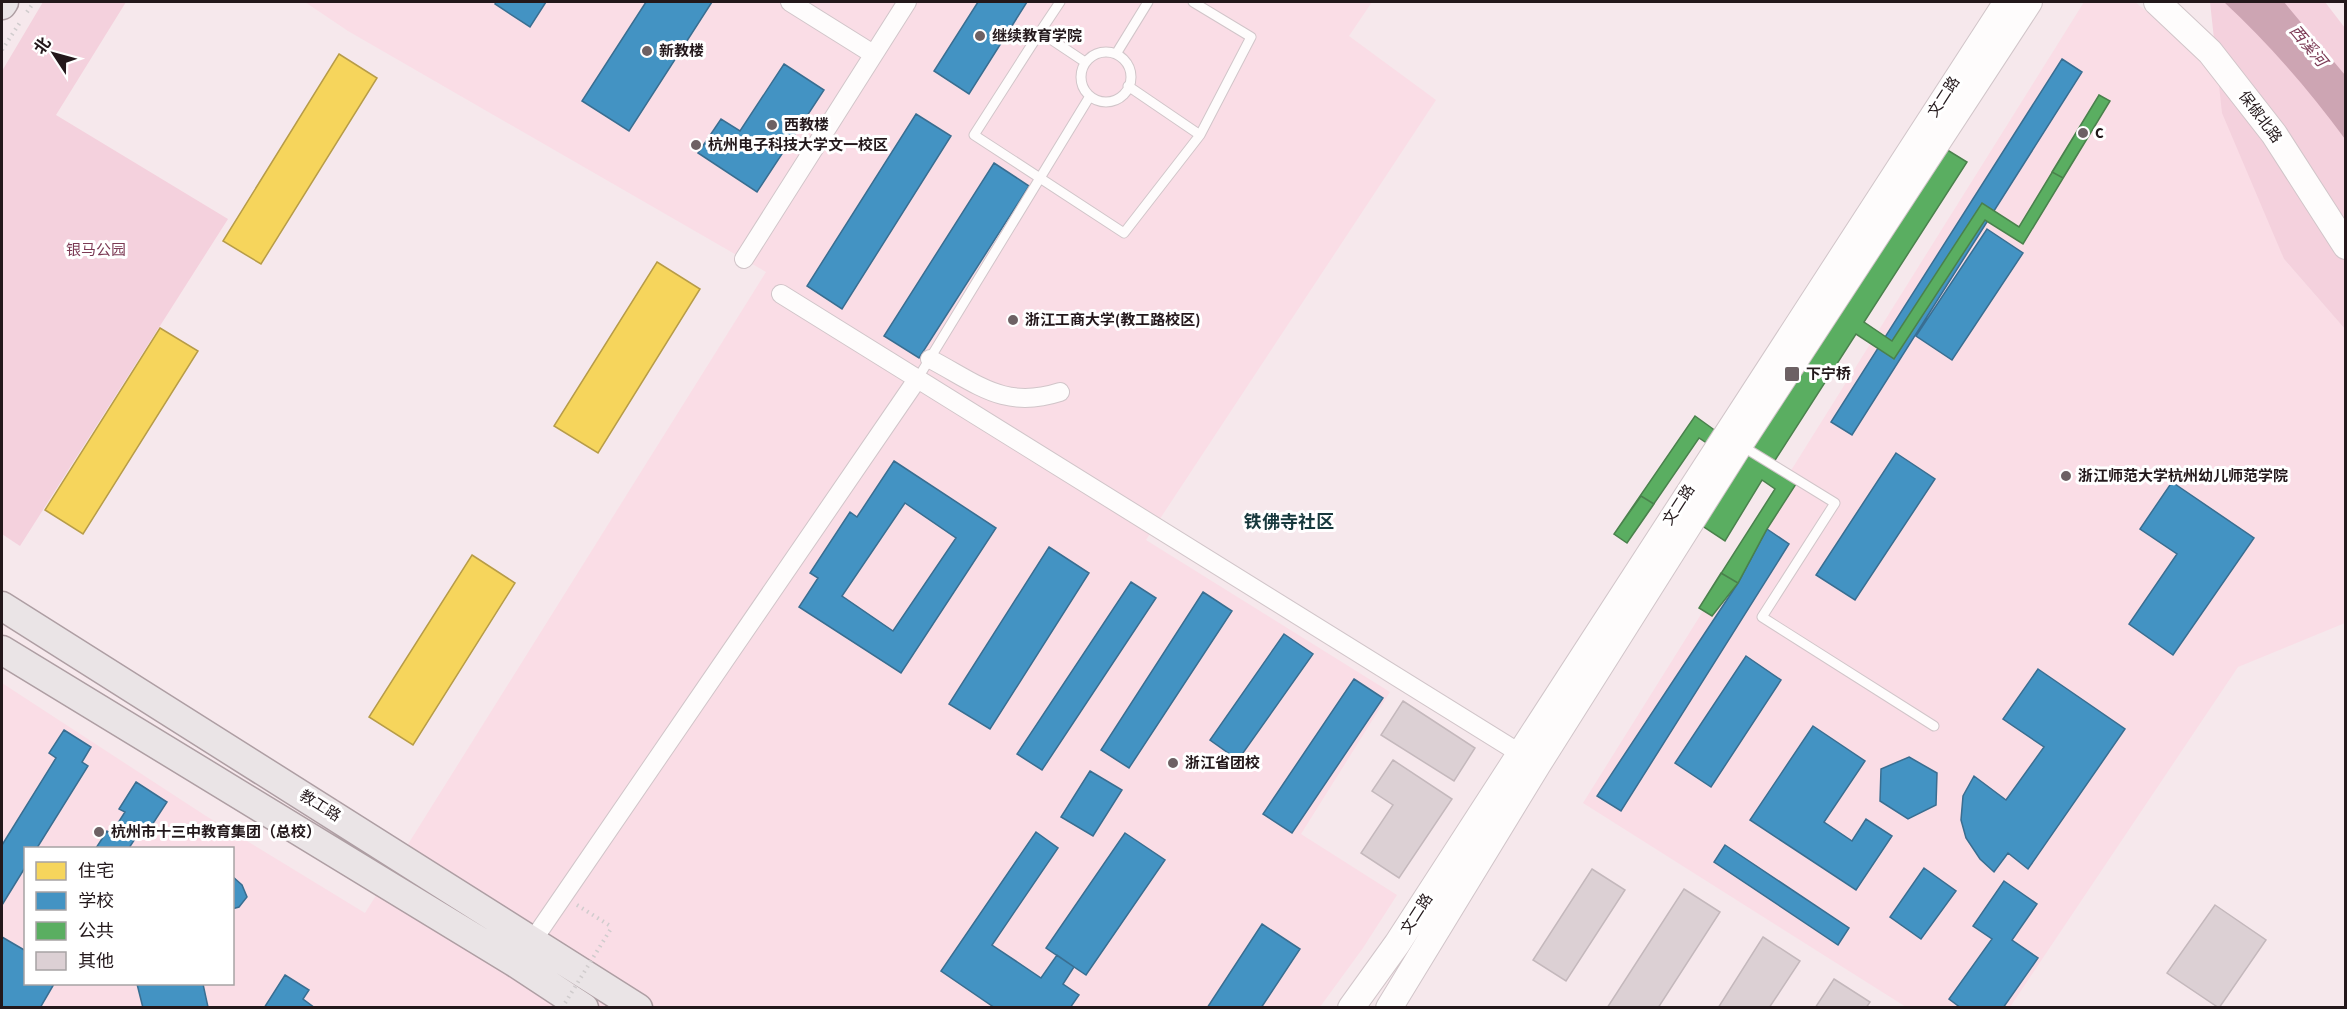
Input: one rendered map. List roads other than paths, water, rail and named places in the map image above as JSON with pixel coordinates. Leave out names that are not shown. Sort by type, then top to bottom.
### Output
[{"type":"main road","name":"文二路","points":[[1389,1008],[1528,758],[2007,2]]},
{"type":"main road","name":"文二路","points":[[1351,1008],[1528,758],[1740,444],[2029,2]]},
{"type":"main road","name":"保俶北路","points":[[2157,2],[2210,52],[2274,134],[2346,246]]},
{"type":"main road","name":"教工路","points":[[2,606],[638,1008]]},
{"type":"main road","points":[[2,650],[514,962],[584,1008]]},
{"type":"street","points":[[790,2],[873,54]]},
{"type":"street","points":[[744,259],[904,3]]},
{"type":"street","points":[[781,294],[1528,758]]},
{"type":"street","points":[[930,359],[1003,398],[1025,400],[1060,392]]},
{"type":"street","points":[[533,940],[918,378]]},
{"type":"lane","points":[[1060,2],[974,135],[1124,233],[1200,135],[1251,37],[1193,2]]},
{"type":"lane","points":[[1116,54],[1148,2]]},
{"type":"lane","points":[[1040,32],[1086,62]]},
{"type":"lane","points":[[1099,52],[1116,54],[1122,58],[1130,71],[1128,86],[1125,93],[1111,101],[1104,102],[1090,96],[1085,90],[1081,76],[1086,62],[1099,52]]},
{"type":"lane","points":[[1128,86],[1200,135]]},
{"type":"lane","points":[[918,378],[1090,96]]},
{"type":"lane","points":[[1740,444],[1835,503],[1762,618],[1934,726]]},
{"type":"water","name":"西溪河","points":[[2224,2],[2284,2],[2345,75],[2345,139],[2287,68]]},
{"type":"place","name":"继续教育学院","points":[[980,36]]},
{"type":"place","name":"新教楼","points":[[647,51]]},
{"type":"place","name":"西教楼","points":[[772,125]]},
{"type":"place","name":"C","points":[[2083,133]]},
{"type":"place","name":"杭州电子科技大学文一校区","points":[[696,145]]},
{"type":"place","name":"浙江工商大学(教工路校区)","points":[[1013,320]]},
{"type":"place","name":"下宁桥","points":[[1792,374]]},
{"type":"place","name":"浙江师范大学杭州幼儿师范学院","points":[[2066,476]]},
{"type":"place","name":"浙江省团校","points":[[1173,763]]},
{"type":"place","name":"杭州市十三中教育集团（总校）","points":[[99,832]]},
{"type":"district","name":"铁佛寺社区","points":[[1289,522]]},
{"type":"park label","name":"银马公园","points":[[96,250]]}]
